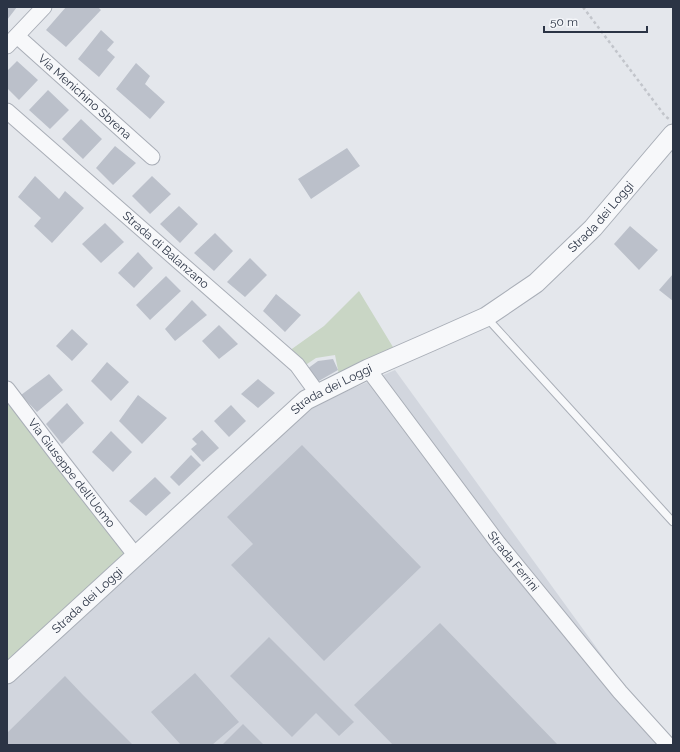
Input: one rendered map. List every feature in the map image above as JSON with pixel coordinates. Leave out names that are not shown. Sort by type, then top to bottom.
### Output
[{"type":"street","name":"Via Menichino Sbrena","points":[[44,7],[12,41],[152,157]]},
{"type":"street","name":"Strada di Balanzano","points":[[7,111],[297,365],[318,394]]},
{"type":"street","name":"Strada dei Loggi","points":[[7,674],[306,400],[368,369],[486,317],[536,283],[587,234],[673,134]]},
{"type":"street","name":"Strada Ferrini","points":[[368,369],[498,543],[620,692],[668,745]]},
{"type":"street","name":"Via Giuseppe dell'Uomo","points":[[7,389],[136,556]]},
{"type":"lane","points":[[486,317],[673,522]]},
{"type":"path","points":[[583,7],[665,116],[673,122]]},
{"type":"shaded area","points":[[395,370],[667,745],[7,745],[7,674],[79,608],[317,404]]},
{"type":"green space","points":[[359,291],[396,352],[339,375],[335,355],[316,358],[304,366],[289,351],[324,326]]},
{"type":"green space","points":[[7,389],[136,556],[7,674]]},
{"type":"building","points":[[7,7],[17,7],[7,20]]},
{"type":"building","points":[[66,7],[98,7],[101,10],[66,47],[46,30]]},
{"type":"building","points":[[101,30],[114,42],[107,50],[115,57],[99,77],[78,59]]},
{"type":"building","points":[[17,61],[38,80],[19,100],[7,88],[7,71]]},
{"type":"building","points":[[136,63],[150,76],[145,84],[165,102],[150,119],[116,89]]},
{"type":"building","points":[[48,90],[69,110],[50,129],[29,110]]},
{"type":"building","points":[[81,119],[102,139],[83,159],[62,139]]},
{"type":"building","points":[[115,146],[136,163],[113,185],[96,168]]},
{"type":"building","points":[[347,148],[360,166],[311,199],[298,179]]},
{"type":"building","points":[[35,176],[59,199],[65,191],[84,208],[52,243],[34,226],[41,218],[18,197]]},
{"type":"building","points":[[152,176],[171,194],[150,214],[132,196]]},
{"type":"building","points":[[179,206],[198,224],[180,243],[160,224]]},
{"type":"building","points":[[105,223],[124,242],[101,263],[82,244]]},
{"type":"building","points":[[630,226],[658,250],[639,270],[614,244]]},
{"type":"building","points":[[215,233],[233,251],[214,271],[194,253]]},
{"type":"building","points":[[138,252],[153,268],[134,288],[118,273]]},
{"type":"building","points":[[250,258],[267,275],[245,297],[227,282]]},
{"type":"building","points":[[673,274],[673,301],[659,290]]},
{"type":"building","points":[[166,276],[181,291],[150,320],[136,305]]},
{"type":"building","points":[[276,294],[301,315],[285,332],[263,311]]},
{"type":"building","points":[[192,300],[207,315],[175,341],[165,329]]},
{"type":"building","points":[[219,325],[238,344],[219,359],[202,341]]},
{"type":"building","points":[[72,329],[88,344],[72,361],[56,346]]},
{"type":"building","points":[[333,359],[338,370],[317,382],[307,369],[318,361]]},
{"type":"building","points":[[107,362],[129,382],[111,401],[91,381]]},
{"type":"building","points":[[49,374],[63,390],[37,412],[21,395]]},
{"type":"building","points":[[258,379],[275,393],[258,408],[241,394]]},
{"type":"building","points":[[138,395],[167,418],[142,444],[119,421]]},
{"type":"building","points":[[67,403],[84,423],[62,444],[46,424]]},
{"type":"building","points":[[231,405],[246,421],[229,437],[214,421]]},
{"type":"building","points":[[202,430],[219,448],[203,462],[191,449],[197,444],[192,439]]},
{"type":"building","points":[[111,431],[132,452],[113,472],[92,452]]},
{"type":"building","points":[[302,445],[421,567],[324,661],[231,565],[253,544],[227,517]]},
{"type":"building","points":[[191,455],[201,465],[179,486],[170,477]]},
{"type":"building","points":[[155,477],[171,493],[146,516],[129,501]]},
{"type":"building","points":[[440,623],[558,745],[393,745],[354,705]]},
{"type":"building","points":[[269,637],[354,722],[339,736],[316,713],[292,737],[230,676]]},
{"type":"building","points":[[195,673],[239,722],[212,745],[181,745],[151,712]]},
{"type":"building","points":[[65,676],[133,745],[7,745],[7,733]]},
{"type":"building","points":[[243,724],[264,745],[222,745]]}]
